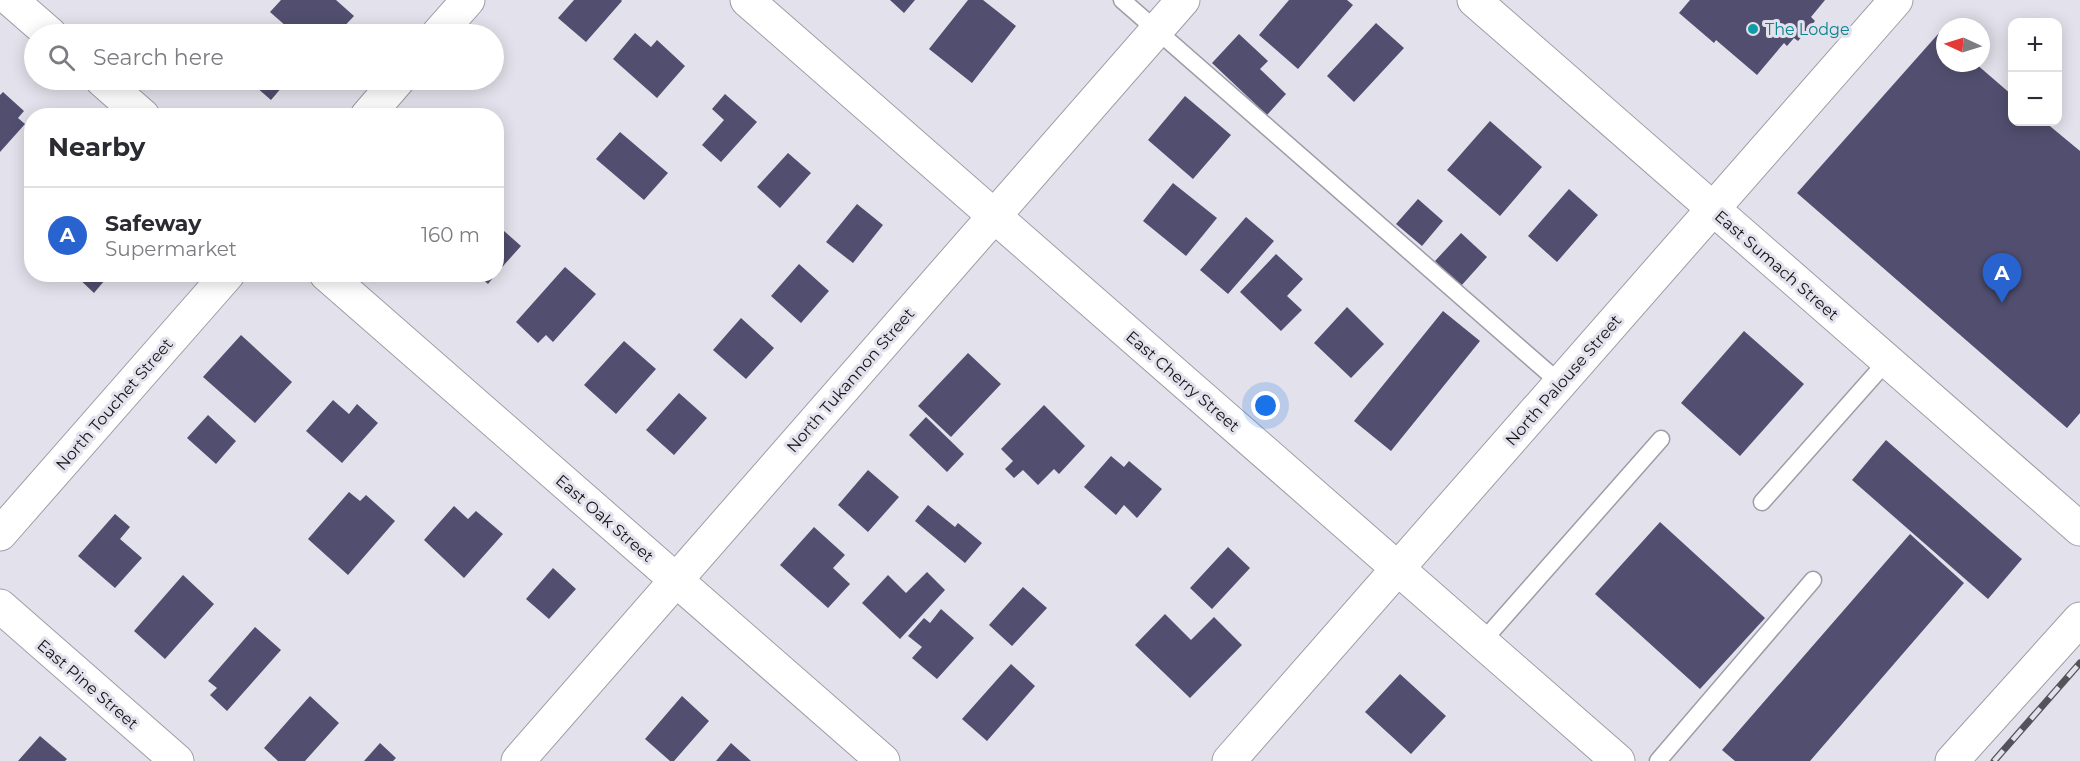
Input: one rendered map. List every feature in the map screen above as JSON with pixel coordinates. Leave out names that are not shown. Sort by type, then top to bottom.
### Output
[{"type":"street","points":[[11,0],[39,24]]},
{"type":"street","points":[[447,24],[468,0]]},
{"type":"street","name":"East Cherry Street","points":[[747,0],[1618,761]]},
{"type":"street","name":"North Tukannon Street","points":[[518,761],[1183,0]]},
{"type":"street","name":"East Sumach Street","points":[[1474,0],[2080,529]]},
{"type":"street","name":"North Palouse Street","points":[[1229,761],[1896,0]]},
{"type":"street","points":[[113,90],[134,108]]},
{"type":"street","points":[[374,108],[389,90]]},
{"type":"street","name":"North Touchet Street","points":[[0,534],[221,282]]},
{"type":"street","name":"East Oak Street","points":[[335,282],[884,761]]},
{"type":"street","name":"East Pine Street","points":[[0,606],[177,761]]},
{"type":"street","points":[[1952,761],[2080,619]]},
{"type":"lane","points":[[1122,0],[1560,383]]},
{"type":"lane","points":[[1762,502],[1887,361]]},
{"type":"lane","points":[[1482,642],[1661,439]]},
{"type":"lane","points":[[1658,761],[1813,580]]},
{"type":"building","points":[[281,0],[336,0],[354,16],[346,24],[284,24],[270,12]]},
{"type":"building","points":[[574,0],[622,1],[586,42],[558,18]]},
{"type":"building","points":[[890,0],[915,0],[904,13]]},
{"type":"building","points":[[968,0],[983,0],[1016,26],[972,83],[929,49]]},
{"type":"building","points":[[1289,0],[1347,0],[1353,5],[1298,69],[1259,35]]},
{"type":"building","name":"The Lodge","points":[[1690,0],[1825,0],[1811,17],[1815,21],[1798,41],[1794,38],[1787,46],[1784,43],[1757,75],[1716,40],[1714,43],[1679,13]]},
{"type":"building","points":[[1376,23],[1404,48],[1354,102],[1327,76]]},
{"type":"building","points":[[635,33],[651,47],[657,40],[685,66],[657,98],[613,59]]},
{"type":"building","points":[[1239,34],[1268,61],[1260,69],[1286,94],[1267,115],[1212,63]]},
{"type":"building","points":[[1936,36],[1936,72],[1985,72],[2008,92],[2008,126],[2050,126],[2080,151],[2080,413],[2067,428],[1797,193]]},
{"type":"building","points":[[260,90],[280,90],[271,100]]},
{"type":"building","points":[[3,92],[24,111],[18,118],[24,125],[0,152],[0,95]]},
{"type":"building","points":[[725,94],[757,122],[721,162],[702,145],[724,120],[712,109]]},
{"type":"building","points":[[1185,96],[1231,135],[1193,179],[1148,140]]},
{"type":"building","points":[[1490,121],[1542,167],[1500,216],[1447,170]]},
{"type":"building","points":[[620,132],[668,173],[644,200],[596,159]]},
{"type":"building","points":[[788,153],[811,173],[780,208],[757,187]]},
{"type":"building","points":[[1173,183],[1217,218],[1186,256],[1143,221]]},
{"type":"building","points":[[1569,189],[1598,215],[1557,262],[1528,236]]},
{"type":"building","points":[[1418,199],[1443,221],[1422,246],[1396,224]]},
{"type":"building","points":[[857,204],[883,225],[853,263],[826,242]]},
{"type":"building","points":[[1246,217],[1274,241],[1228,294],[1200,270]]},
{"type":"building","points":[[504,231],[521,246],[504,265]]},
{"type":"building","points":[[1461,233],[1487,257],[1461,286],[1435,261]]},
{"type":"building","points":[[1276,254],[1303,279],[1287,296],[1302,310],[1281,331],[1240,292]]},
{"type":"building","points":[[799,264],[829,291],[801,323],[771,296]]},
{"type":"building","points":[[565,267],[596,294],[553,342],[546,335],[538,343],[516,322]]},
{"type":"building","points":[[82,282],[103,282],[94,293]]},
{"type":"building","points":[[1347,307],[1384,344],[1351,378],[1314,343]]},
{"type":"building","points":[[1443,311],[1480,341],[1391,451],[1354,421]]},
{"type":"building","points":[[741,318],[774,348],[746,379],[713,350]]},
{"type":"building","points":[[1744,331],[1804,384],[1740,456],[1681,403]]},
{"type":"building","points":[[241,335],[292,382],[255,423],[203,377]]},
{"type":"building","points":[[624,341],[656,369],[616,414],[584,385]]},
{"type":"building","points":[[968,353],[1001,384],[951,437],[918,406]]},
{"type":"building","points":[[679,393],[707,418],[674,455],[646,430]]},
{"type":"building","points":[[333,400],[349,414],[357,404],[378,423],[342,463],[306,431]]},
{"type":"building","points":[[1044,405],[1085,446],[1059,474],[1054,469],[1038,485],[1023,470],[1014,478],[1005,469],[1013,461],[1001,449]]},
{"type":"building","points":[[208,415],[236,441],[216,464],[187,438]]},
{"type":"building","points":[[926,417],[964,454],[947,472],[909,435]]},
{"type":"building","points":[[1886,440],[2022,559],[1988,599],[1852,480]]},
{"type":"building","points":[[1111,456],[1124,467],[1129,461],[1162,489],[1137,518],[1124,505],[1116,515],[1084,487]]},
{"type":"building","points":[[868,470],[899,497],[868,532],[838,505]]},
{"type":"building","points":[[349,492],[360,501],[366,495],[395,521],[348,575],[308,539]]},
{"type":"building","points":[[928,505],[955,527],[958,523],[982,543],[965,563],[915,521]]},
{"type":"building","points":[[454,506],[468,519],[476,511],[503,534],[464,578],[424,540]]},
{"type":"building","points":[[115,514],[130,527],[120,539],[142,558],[115,588],[78,556]]},
{"type":"building","points":[[1660,522],[1765,618],[1700,689],[1595,594]]},
{"type":"building","points":[[814,527],[845,555],[833,568],[850,584],[828,608],[780,565]]},
{"type":"building","points":[[1910,534],[1964,583],[1810,761],[1735,761],[1722,750]]},
{"type":"building","points":[[1228,547],[1250,568],[1212,609],[1190,588]]},
{"type":"building","points":[[553,568],[576,589],[549,619],[526,599]]},
{"type":"building","points":[[927,572],[945,590],[900,639],[862,603],[888,575],[906,593]]},
{"type":"building","points":[[183,575],[214,604],[165,659],[134,631]]},
{"type":"building","points":[[1023,587],[1047,608],[1012,646],[989,625]]},
{"type":"building","points":[[941,609],[974,638],[937,679],[912,658],[922,647],[908,636],[924,618],[930,623]]},
{"type":"building","points":[[1165,614],[1191,640],[1214,617],[1242,645],[1190,698],[1135,645]]},
{"type":"building","points":[[255,627],[281,650],[227,711],[210,695],[217,688],[208,681]]},
{"type":"building","points":[[1011,664],[1035,686],[987,741],[962,719]]},
{"type":"building","points":[[1400,674],[1446,716],[1411,754],[1365,712]]},
{"type":"building","points":[[310,696],[339,723],[305,761],[278,761],[264,748]]},
{"type":"building","points":[[682,696],[709,721],[674,761],[670,761],[645,739]]},
{"type":"building","points":[[40,736],[67,759],[65,761],[18,761]]},
{"type":"building","points":[[380,743],[396,758],[393,761],[364,761]]},
{"type":"building","points":[[731,743],[751,761],[716,761]]},
{"type":"railway","points":[[1994,761],[2080,663]]},
{"type":"place","name":"The Lodge","points":[[1753,29]]},
{"type":"place","name":"Safeway","points":[[2002,303]]}]
